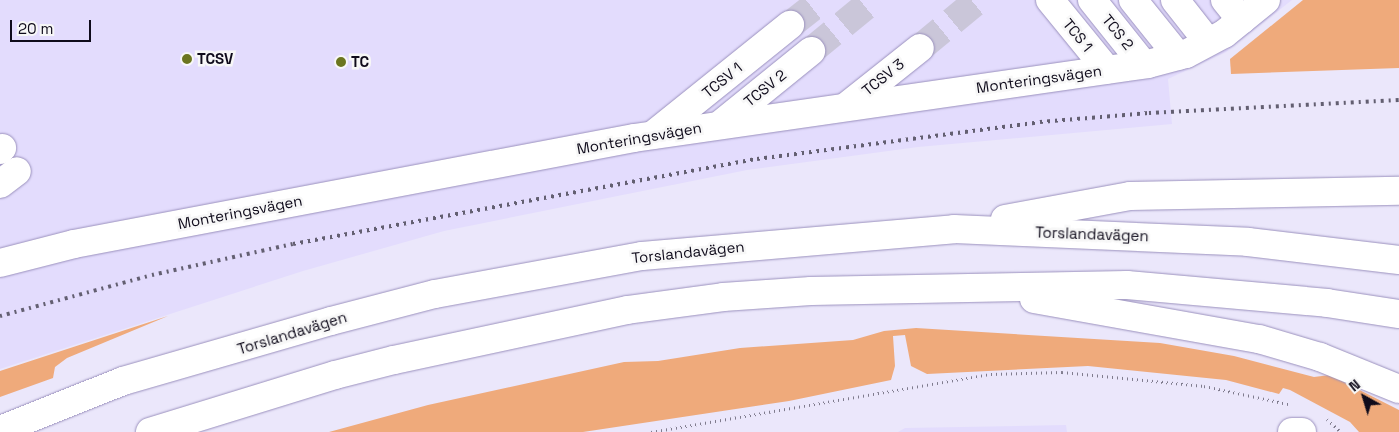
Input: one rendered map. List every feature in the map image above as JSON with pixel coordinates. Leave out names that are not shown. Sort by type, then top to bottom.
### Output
[{"type":"main road","name":"TCS 1","points":[[1050,0],[1107,70]]},
{"type":"main road","name":"TCS 2","points":[[1092,0],[1143,64]]},
{"type":"main road","points":[[1133,0],[1178,56]]},
{"type":"main road","points":[[1175,0],[1208,42]]},
{"type":"main road","name":"Monteringsvägen","points":[[0,263],[74,244],[190,221],[653,135],[1143,64],[1178,56],[1208,42],[1250,5]]},
{"type":"main road","name":"TCSV 1","points":[[653,135],[790,25]]},
{"type":"main road","name":"TCSV 3","points":[[846,107],[920,48]]},
{"type":"main road","name":"TCSV 2","points":[[720,125],[811,51]]},
{"type":"main road","points":[[954,229],[1130,196],[1399,191]]},
{"type":"main road","name":"Torslandavägen","points":[[0,430],[123,381],[444,292],[642,256],[954,229],[1248,242],[1399,260]]},
{"type":"main road","points":[[150,432],[335,374],[627,310],[723,297],[812,290],[1127,285],[1326,303],[1399,314]]},
{"type":"main road","points":[[964,287],[1259,339],[1320,357],[1399,389]]},
{"type":"main road","points":[[1293,423],[1311,424]]},
{"type":"path","points":[[651,432],[1000,374],[1062,372],[1204,386],[1293,423]]},
{"type":"path","points":[[1311,424],[1341,432]]},
{"type":"shaded area","points":[[0,0],[1292,0],[1226,52],[1168,79],[1172,124],[918,147],[747,170],[444,231],[303,271],[0,369]]},
{"type":"shaded area","points":[[1303,0],[1399,0],[1399,68],[1231,74],[1230,59]]},
{"type":"shaded area","points":[[168,316],[67,358],[55,367],[53,378],[0,397],[0,371]]},
{"type":"shaded area","points":[[916,328],[1160,343],[1234,356],[1314,377],[1330,375],[1399,410],[1399,432],[1359,432],[1350,422],[1290,390],[1283,388],[1279,394],[1226,380],[1088,366],[927,374],[911,366],[905,335],[893,336],[895,366],[891,380],[789,401],[583,432],[329,432],[428,405],[624,362],[658,361],[740,348],[853,340],[884,331]]},
{"type":"shaded area","points":[[1066,425],[1067,432],[898,432],[905,428]]},
{"type":"tunnel","points":[[790,25],[822,0]]},
{"type":"tunnel","points":[[811,51],[873,0]]},
{"type":"tunnel","points":[[920,48],[978,0]]},
{"type":"railway","points":[[0,316],[152,275],[293,244],[757,159],[1040,122],[1149,113],[1399,100]]},
{"type":"place","name":"TCSV","points":[[187,59]]},
{"type":"place","name":"TC","points":[[341,62]]}]
